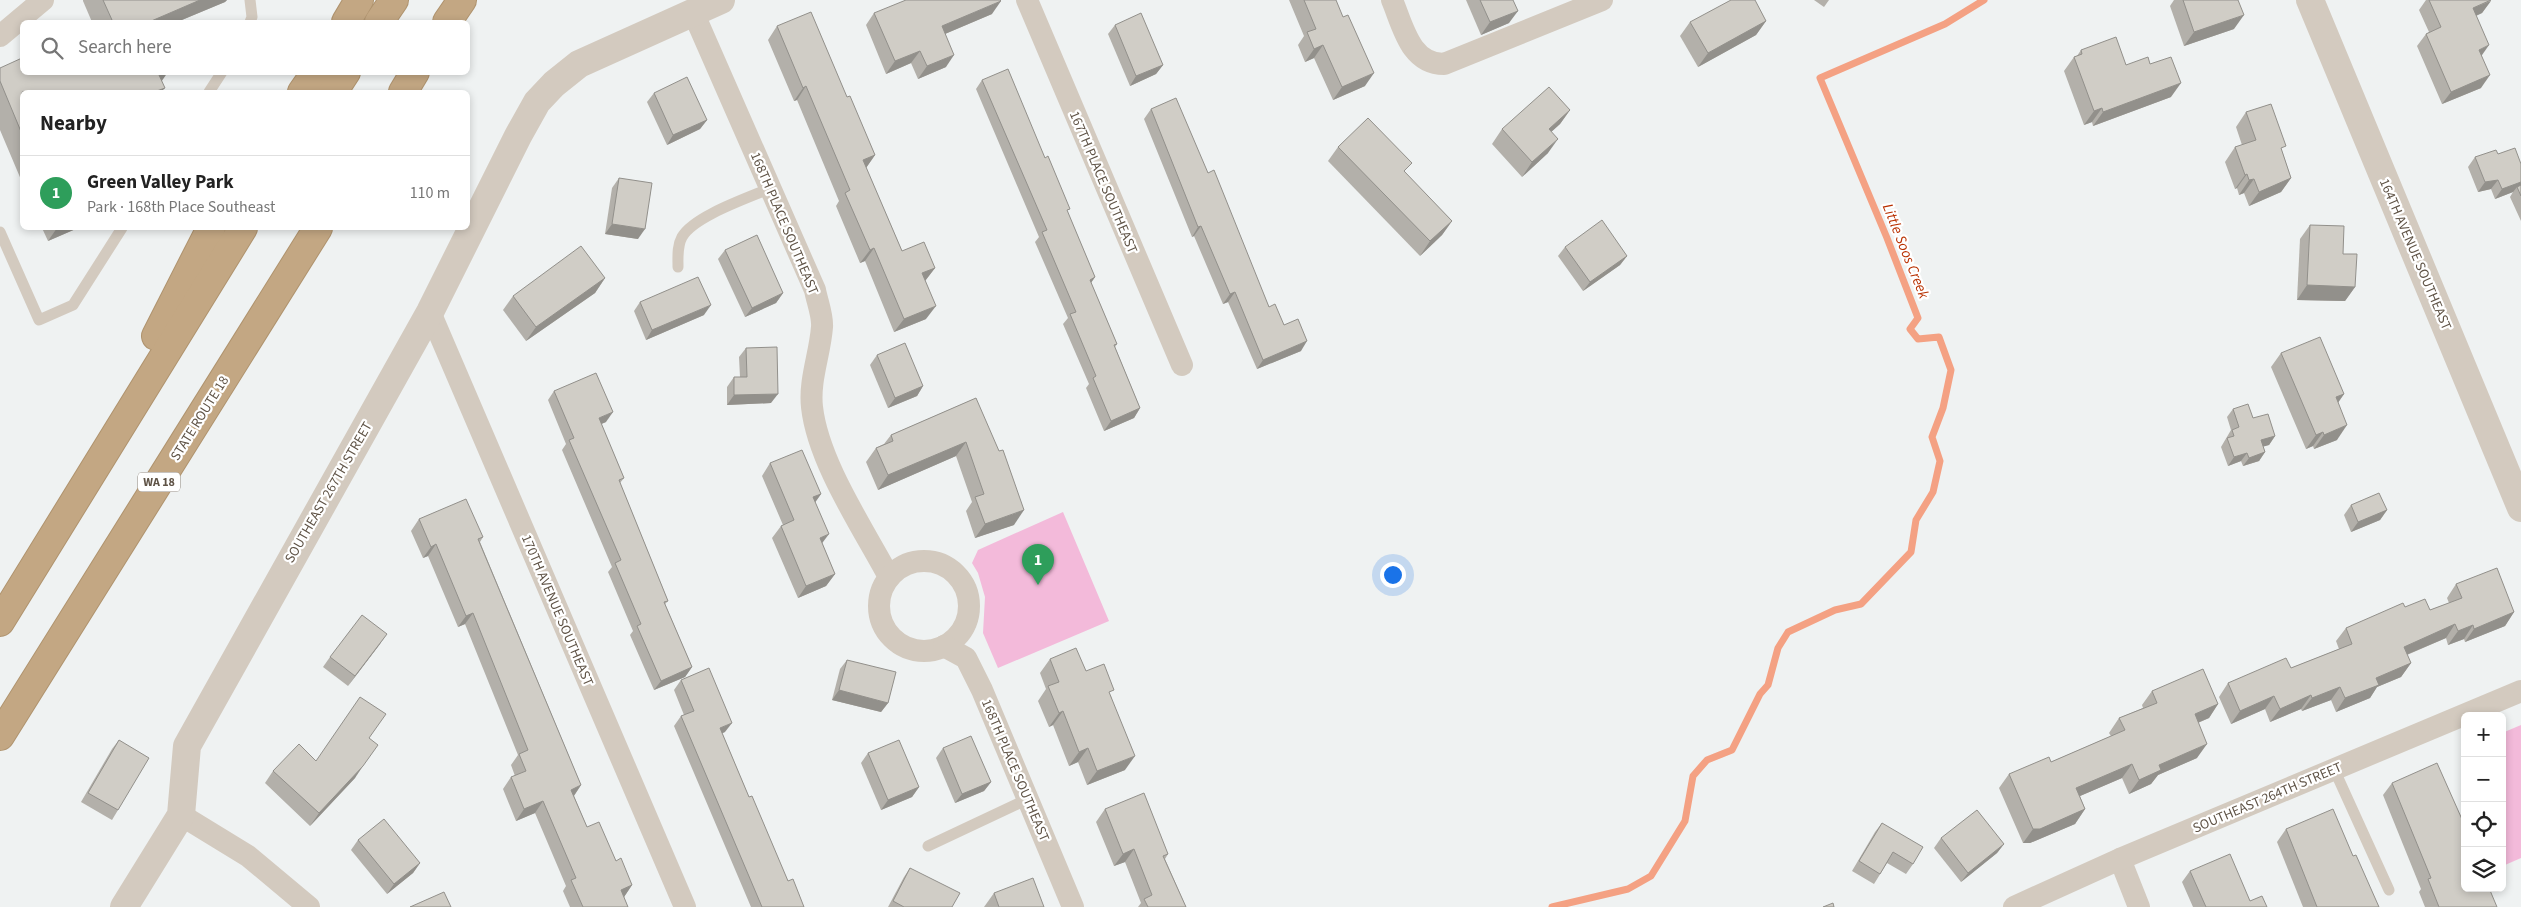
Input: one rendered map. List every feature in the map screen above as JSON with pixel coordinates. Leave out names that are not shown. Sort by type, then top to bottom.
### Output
[{"type":"highway","points":[[347,20],[359,0]]},
{"type":"highway","points":[[380,20],[394,0]]},
{"type":"highway","points":[[448,20],[460,0]]},
{"type":"highway","points":[[303,90],[314,75]]},
{"type":"highway","points":[[333,90],[344,75]]},
{"type":"highway","points":[[404,90],[414,75]]},
{"type":"highway","points":[[59,528],[210,230]]},
{"type":"highway","points":[[0,622],[212,275],[242,230]]},
{"type":"highway","name":"STATE ROUTE 18","points":[[0,736],[317,230]]},
{"type":"street","points":[[0,36],[42,0]]},
{"type":"street","name":"SOUTHEAST 267TH STREET","points":[[124,907],[181,815],[187,746],[430,312],[537,102],[554,84],[579,64],[721,0]]},
{"type":"street","name":"167TH PLACE SOUTHEAST","points":[[1027,0],[1182,365]]},
{"type":"street","points":[[1392,0],[1415,54],[1433,64],[1444,64],[1602,0]]},
{"type":"street","name":"164TH AVENUE SOUTHEAST","points":[[2310,0],[2521,508]]},
{"type":"street","name":"168TH PLACE SOUTHEAST","points":[[693,12],[815,290],[822,326],[814,360],[812,404],[814,424],[827,461],[889,577]]},
{"type":"street","name":"170TH AVENUE SOUTHEAST","points":[[430,312],[685,907]]},
{"type":"street","points":[[928,561],[942,565],[959,578],[968,597],[968,612],[964,626],[956,638],[944,646],[929,650],[914,650],[900,644],[888,634],[881,620],[879,605],[881,590],[889,577],[906,565],[928,561]]},
{"type":"street","name":"168TH PLACE SOUTHEAST","points":[[944,646],[966,658],[1073,907]]},
{"type":"street","name":"SOUTHEAST 264TH STREET","points":[[2014,907],[2120,859],[2521,691]]},
{"type":"street","points":[[181,815],[248,856],[309,907]]},
{"type":"street","points":[[2120,859],[2139,907]]},
{"type":"lane","points":[[250,0],[251,20]]},
{"type":"lane","points":[[210,90],[220,75]]},
{"type":"lane","points":[[678,267],[677,252],[682,237],[690,228],[704,219],[771,188]]},
{"type":"lane","points":[[0,232],[39,320],[73,304],[121,230]]},
{"type":"lane","points":[[2334,769],[2389,890]]},
{"type":"lane","points":[[928,846],[1028,799]]},
{"type":"shaded area","points":[[1063,512],[1109,621],[998,668],[983,633],[985,597],[978,573],[972,563],[978,550]]},
{"type":"shaded area","points":[[2521,725],[2521,858],[2506,865],[2506,757],[2506,731]]},
{"type":"building","points":[[103,0],[200,0],[154,20],[112,20]]},
{"type":"building","points":[[906,0],[1001,1],[942,26],[954,55],[927,66],[920,51],[895,61],[874,13]]},
{"type":"building","points":[[1304,0],[1336,0],[1343,17],[1348,15],[1374,73],[1342,87],[1323,45],[1314,49],[1307,32],[1316,29]]},
{"type":"building","points":[[1480,0],[1513,0],[1518,11],[1490,22]]},
{"type":"building","points":[[1731,0],[1755,0],[1766,21],[1708,53],[1690,22]]},
{"type":"building","points":[[2183,0],[2238,0],[2244,15],[2194,32]]},
{"type":"building","points":[[2429,0],[2491,0],[2473,8],[2489,45],[2479,50],[2490,75],[2451,92],[2426,34],[2441,27]]},
{"type":"building","points":[[811,12],[847,97],[850,96],[875,155],[863,160],[902,251],[924,242],[935,268],[922,273],[936,306],[904,319],[874,248],[870,250],[845,193],[850,190],[806,86],[803,88],[777,26]]},
{"type":"building","points":[[1141,13],[1163,65],[1136,76],[1115,25]]},
{"type":"building","points":[[2116,37],[2126,65],[2148,57],[2150,64],[2171,57],[2181,83],[2103,112],[2102,108],[2094,111],[2074,57],[2082,54],[2081,50]]},
{"type":"building","points":[[20,59],[20,75],[159,75],[165,88],[160,90],[20,90],[20,129],[0,81],[0,68]]},
{"type":"building","points":[[1008,69],[1045,158],[1048,156],[1070,209],[1067,210],[1095,277],[1090,280],[1117,344],[1114,345],[1140,408],[1111,421],[1093,378],[1096,376],[1070,314],[1076,312],[1042,232],[1047,230],[982,80]]},
{"type":"building","points":[[687,77],[707,120],[673,135],[654,93]]},
{"type":"building","points":[[1549,87],[1570,110],[1549,129],[1558,139],[1532,162],[1502,129]]},
{"type":"building","points":[[1176,98],[1208,173],[1214,170],[1269,307],[1275,304],[1284,325],[1298,319],[1307,341],[1263,360],[1235,292],[1230,294],[1201,226],[1198,227],[1151,109]]},
{"type":"building","points":[[2271,104],[2286,146],[2281,148],[2291,178],[2259,192],[2254,179],[2249,180],[2247,174],[2245,175],[2235,147],[2256,140],[2246,112]]},
{"type":"building","points":[[1368,118],[1412,163],[1404,171],[1452,221],[1430,241],[1338,147]]},
{"type":"building","points":[[2515,148],[2521,164],[2521,182],[2502,189],[2498,180],[2485,182],[2475,157],[2496,150],[2498,154]]},
{"type":"building","points":[[619,178],[652,183],[645,229],[612,224]]},
{"type":"building","points":[[2521,185],[2521,196],[2517,187]]},
{"type":"building","points":[[1602,220],[1627,256],[1590,282],[1565,247]]},
{"type":"building","points":[[2310,225],[2344,226],[2343,254],[2357,254],[2355,287],[2307,285]]},
{"type":"building","points":[[757,235],[783,293],[752,308],[725,250]]},
{"type":"building","points":[[581,246],[605,278],[536,327],[513,296]]},
{"type":"building","points":[[698,277],[711,305],[652,330],[640,302]]},
{"type":"building","points":[[2320,337],[2344,394],[2336,397],[2347,425],[2324,435],[2323,432],[2316,435],[2281,353]]},
{"type":"building","points":[[905,343],[923,386],[895,398],[877,355]]},
{"type":"building","points":[[777,347],[778,394],[734,395],[734,377],[747,377],[746,348]]},
{"type":"building","points":[[596,373],[613,412],[599,418],[624,478],[619,480],[668,601],[664,602],[692,667],[661,681],[637,626],[641,624],[615,563],[621,560],[569,440],[574,438],[554,391]]},
{"type":"building","points":[[976,398],[999,451],[1003,450],[1024,510],[985,524],[975,497],[984,494],[966,442],[888,475],[876,448],[893,441],[891,435]]},
{"type":"building","points":[[2248,404],[2253,418],[2268,414],[2275,436],[2261,440],[2265,452],[2249,458],[2247,453],[2234,457],[2227,438],[2234,436],[2232,430],[2239,427],[2233,409]]},
{"type":"building","points":[[802,450],[821,494],[813,497],[829,534],[820,538],[835,574],[806,586],[781,526],[794,520],[770,463]]},
{"type":"building","points":[[2379,493],[2387,510],[2358,522],[2351,505]]},
{"type":"building","points":[[466,499],[483,537],[478,539],[581,785],[571,790],[587,827],[599,822],[616,861],[621,858],[632,885],[621,890],[628,907],[583,907],[571,880],[576,878],[543,801],[524,809],[511,777],[526,771],[519,754],[528,750],[473,613],[466,616],[436,544],[431,547],[419,519]]},
{"type":"building","points":[[2497,568],[2514,612],[2474,629],[2473,625],[2458,631],[2455,624],[2404,647],[2411,663],[2376,678],[2379,685],[2345,698],[2340,687],[2312,698],[2311,695],[2280,709],[2274,696],[2240,711],[2228,683],[2286,658],[2291,668],[2352,644],[2346,628],[2403,603],[2405,607],[2425,599],[2430,610],[2462,598],[2456,584]]},
{"type":"building","points":[[362,615],[387,634],[355,676],[330,657]]},
{"type":"building","points":[[1076,648],[1086,671],[1104,664],[1114,690],[1109,692],[1135,756],[1097,771],[1088,748],[1079,752],[1063,711],[1059,713],[1048,686],[1059,682],[1050,659]]},
{"type":"building","points":[[847,660],[896,672],[888,703],[839,690]]},
{"type":"building","points":[[709,668],[732,723],[720,728],[749,797],[752,796],[788,881],[793,879],[804,907],[762,907],[681,716],[694,711],[681,680]]},
{"type":"building","points":[[2203,669],[2218,704],[2195,714],[2207,744],[2159,765],[2161,770],[2139,780],[2132,764],[2076,788],[2085,809],[2040,829],[2033,829],[2009,774],[2049,757],[2051,762],[2125,730],[2119,718],[2157,703],[2152,691]]},
{"type":"building","points":[[360,697],[386,714],[369,738],[378,745],[363,766],[319,813],[273,771],[299,744],[316,761]]},
{"type":"building","points":[[971,736],[991,782],[962,794],[943,748]]},
{"type":"building","points":[[119,740],[149,758],[118,810],[88,793]]},
{"type":"building","points":[[899,740],[919,787],[888,800],[868,753]]},
{"type":"building","points":[[2437,763],[2461,817],[2461,892],[2491,892],[2497,907],[2439,907],[2428,879],[2431,878],[2392,783]]},
{"type":"building","points":[[1144,793],[1168,854],[1163,856],[1186,907],[1148,907],[1144,899],[1152,895],[1134,849],[1123,854],[1105,809]]},
{"type":"building","points":[[2333,809],[2353,856],[2356,855],[2379,907],[2317,907],[2286,829]]},
{"type":"building","points":[[1977,810],[2004,844],[1968,873],[1941,838]]},
{"type":"building","points":[[384,819],[420,863],[394,884],[358,840]]},
{"type":"building","points":[[1882,823],[1923,847],[1913,864],[1893,852],[1880,874],[1859,861]]},
{"type":"building","points":[[2230,854],[2250,901],[2262,896],[2267,907],[2206,907],[2190,871]]},
{"type":"building","points":[[910,868],[960,893],[952,907],[904,907],[893,901]]},
{"type":"building","points":[[1033,878],[1044,907],[999,907],[994,893]]},
{"type":"building","points":[[444,892],[451,907],[410,907]]},
{"type":"building","points":[[1833,903],[1834,907],[1823,907]]},
{"type":"waterway","name":"Little Soos Creek","points":[[1552,907],[1628,889],[1651,876],[1685,821],[1693,776],[1707,760],[1732,750],[1760,694],[1768,685],[1778,648],[1788,632],[1835,610],[1861,604],[1911,552],[1916,520],[1933,492],[1940,461],[1932,437],[1943,408],[1951,370],[1939,337],[1918,339],[1910,329],[1918,318],[1887,238],[1820,78],[1945,24],[1984,0]]},
{"type":"place","name":"Green Valley Park","points":[[1038,585]]}]
